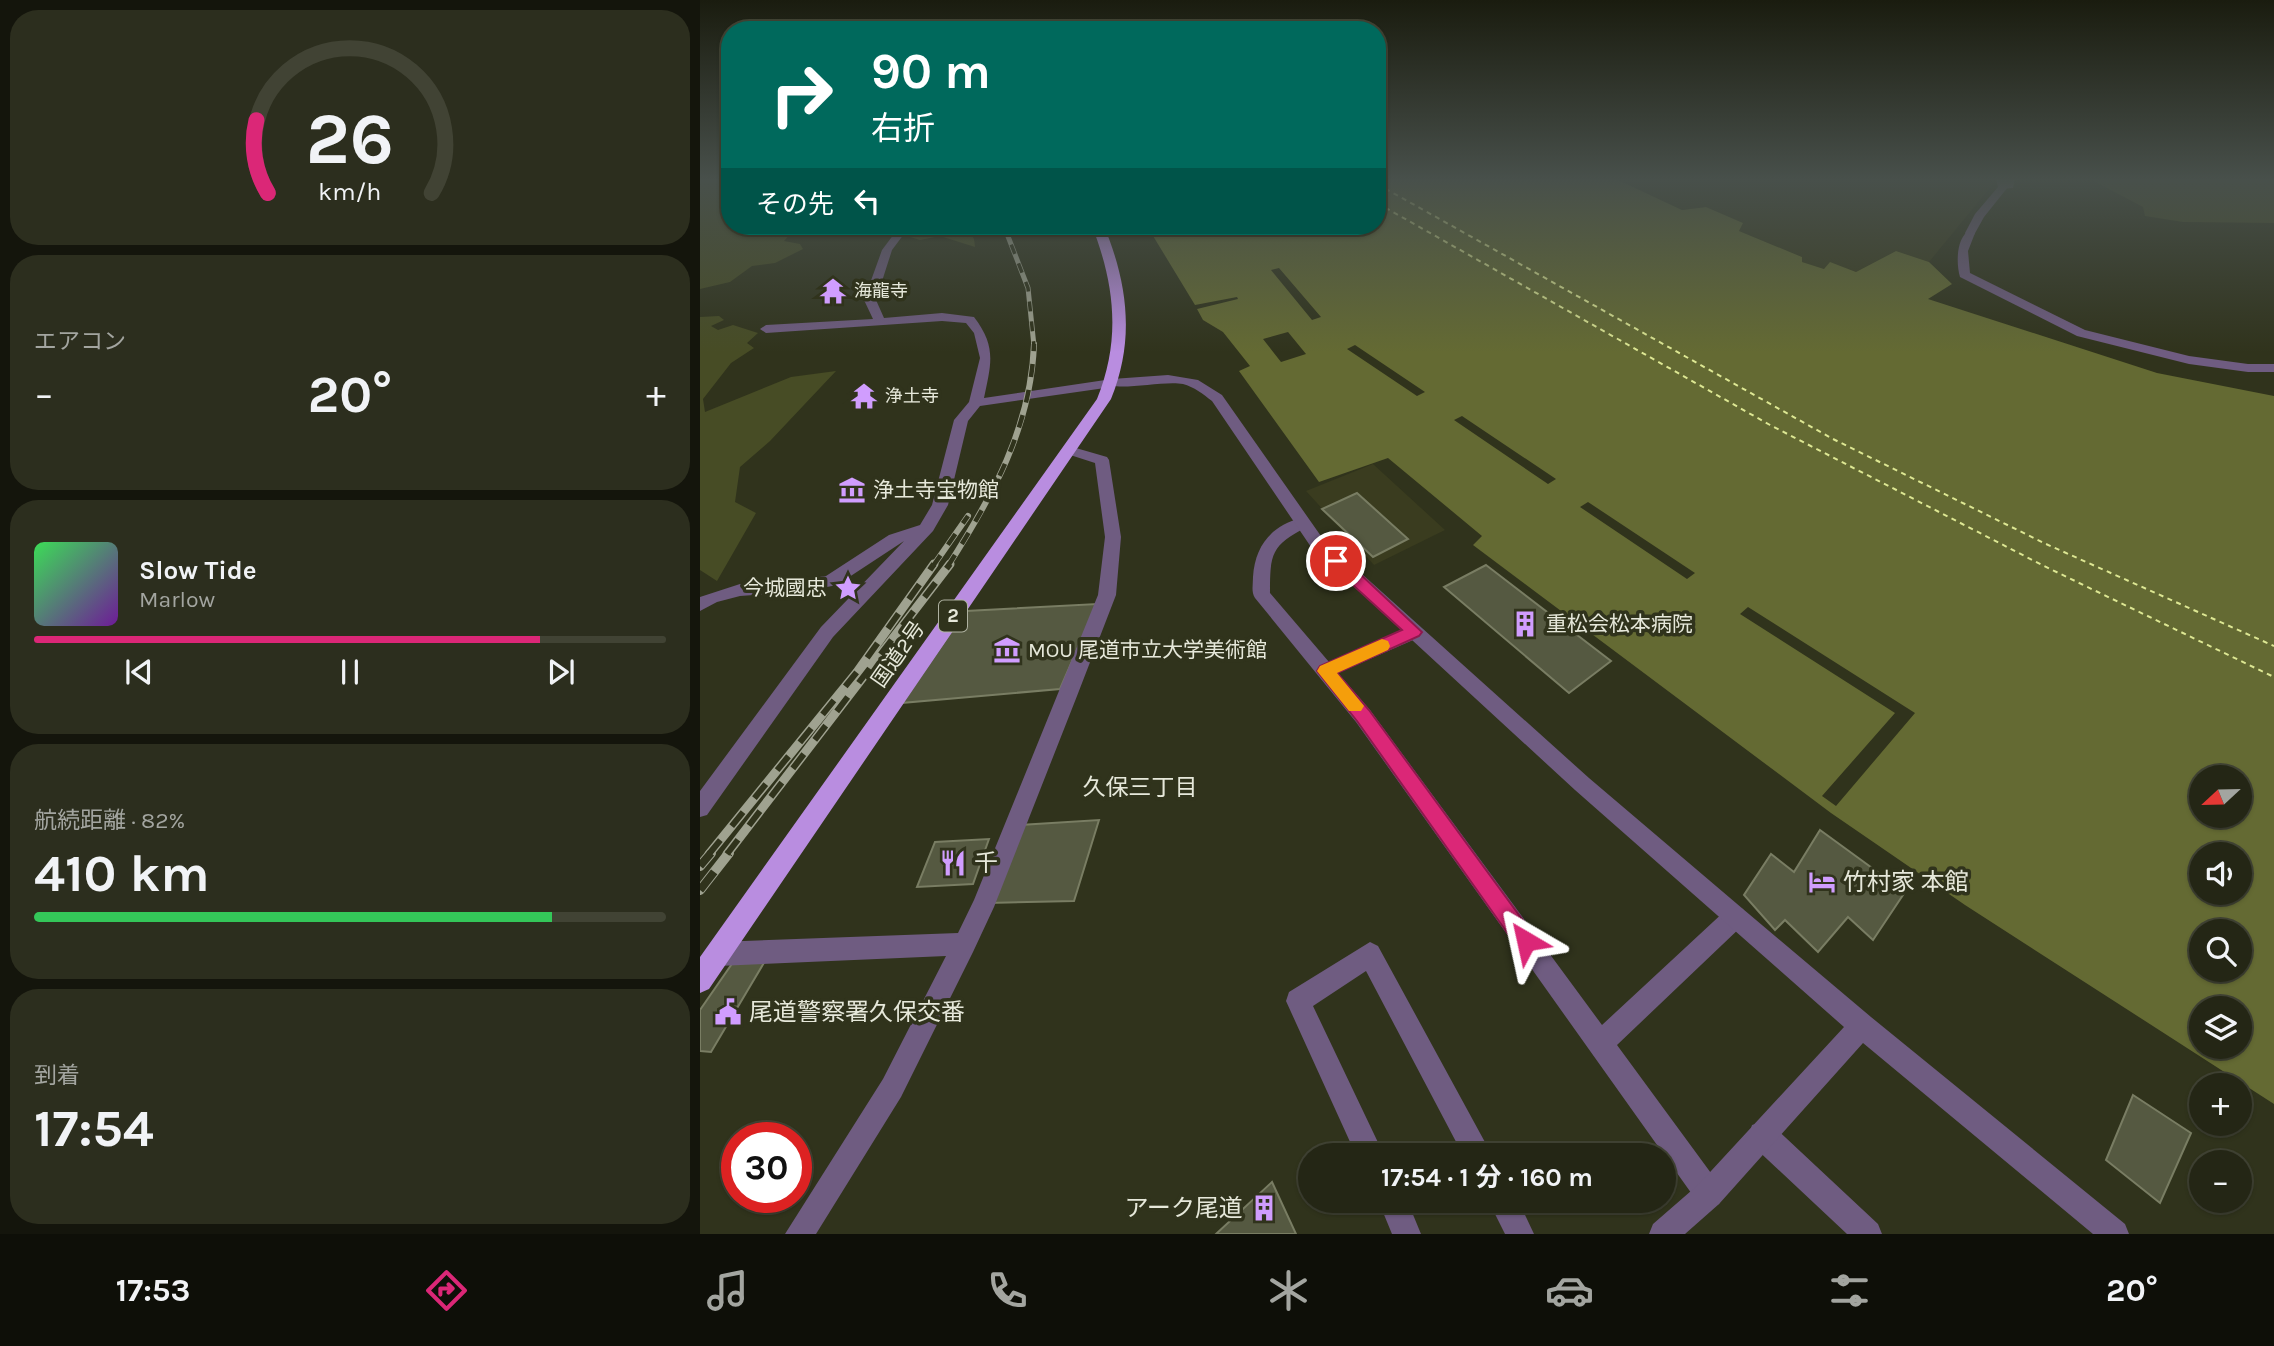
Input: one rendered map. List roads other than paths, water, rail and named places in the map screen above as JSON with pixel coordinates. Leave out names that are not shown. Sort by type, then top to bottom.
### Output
[{"type":"highway","name":"国道2号","points":[[700,980],[1069,450],[1112,383],[1122,325],[1118,286],[1111,255],[1103,237]]},
{"type":"street","points":[[880,322],[870,300],[887,250],[897,237]]},
{"type":"street","points":[[1969,237],[1963,251],[1964,275],[2081,333],[2189,360],[2274,368]]},
{"type":"street","points":[[700,807],[827,632],[927,527],[940,505],[961,420],[976,403],[986,358],[980,332],[970,320],[942,317],[766,329]]},
{"type":"street","points":[[976,403],[1112,383],[1186,379],[1204,385],[1217,398],[1317,544],[1735,917],[1862,1026],[2115,1234]]},
{"type":"street","points":[[799,1234],[892,1088],[984,907],[1107,594],[1113,537],[1102,460],[1069,450]]},
{"type":"street","points":[[1301,523],[1274,536],[1261,559],[1261,594],[1363,716],[1709,1194]]},
{"type":"street","points":[[700,604],[709,596],[728,592],[822,583],[837,578],[895,539],[927,527]]},
{"type":"street","points":[[1326,671],[1414,632]]},
{"type":"street","points":[[1600,1044],[1735,917]]},
{"type":"street","points":[[718,954],[965,944]]},
{"type":"street","points":[[1364,1143],[1298,1001],[1370,954],[1472,1143]]},
{"type":"street","points":[[1663,1234],[1709,1194],[1862,1026]]},
{"type":"street","points":[[1762,1135],[1868,1234]]},
{"type":"street","points":[[1398,1213],[1407,1234]]},
{"type":"street","points":[[1509,1213],[1520,1234]]},
{"type":"railway","points":[[1008,237],[1028,288],[1034,345]]},
{"type":"railway","points":[[948,566],[994,488],[1017,433],[1031,375],[1034,345]]},
{"type":"railway","points":[[933,566],[968,516]]},
{"type":"railway","points":[[709,854],[857,672],[934,564]]},
{"type":"railway","points":[[727,854],[950,564]]},
{"type":"railway","points":[[700,866],[711,853]]},
{"type":"railway","points":[[700,890],[729,853]]},
{"type":"place","name":"海龍寺","points":[[833,291]]},
{"type":"place","name":"浄土寺","points":[[864,396]]},
{"type":"place","name":"浄土寺宝物館","points":[[852,490]]},
{"type":"place","name":"今城國忠","points":[[848,588]]},
{"type":"place","name":"重松会松本病院","points":[[1525,624]]},
{"type":"place","name":"MOU 尾道市立大学美術館","points":[[1007,650]]},
{"type":"place","name":"千","points":[[953,863]]},
{"type":"place","name":"竹村家 本館","points":[[1822,882]]},
{"type":"place","name":"尾道警察署久保交番","points":[[728,1012]]},
{"type":"place","name":"アーク尾道","points":[[1264,1208]]},
{"type":"district","name":"久保三丁目","points":[[1140,787]]}]
